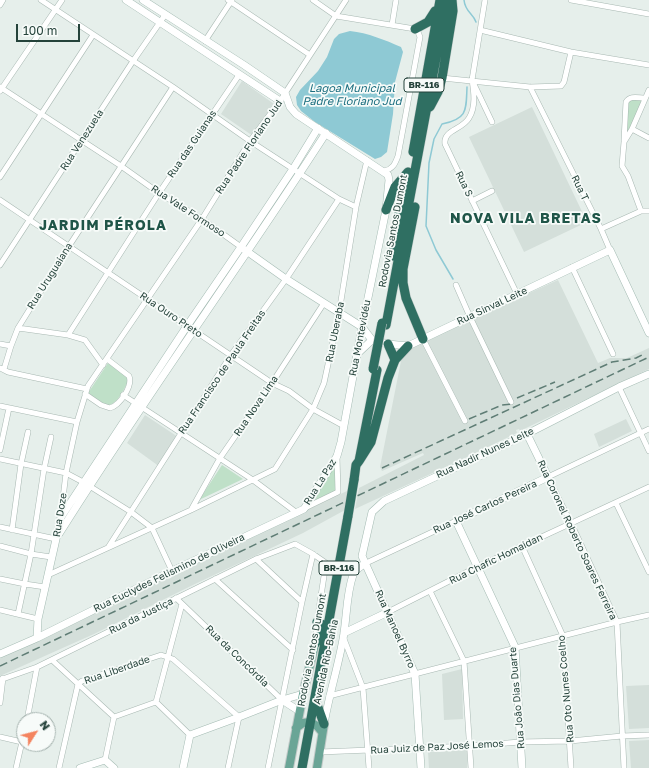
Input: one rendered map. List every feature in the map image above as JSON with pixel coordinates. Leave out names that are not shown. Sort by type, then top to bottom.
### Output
[{"type":"highway","name":"Rodovia Santos Dumont","points":[[302,768],[358,463],[354,462],[375,370],[413,169],[440,0]]},
{"type":"highway","points":[[415,29],[428,22],[440,0]]},
{"type":"highway","name":"Rodovia Santos Dumont","points":[[384,324],[399,214],[413,169],[426,116],[446,0]]},
{"type":"highway","points":[[426,116],[438,92],[442,78],[453,11],[452,0]]},
{"type":"highway","points":[[386,210],[395,187],[413,169]]},
{"type":"highway","points":[[413,169],[416,196],[403,269],[403,283],[406,298],[423,339]]},
{"type":"highway","points":[[386,210],[394,206],[398,209],[399,214]]},
{"type":"highway","points":[[388,344],[395,360]]},
{"type":"highway","points":[[358,463],[371,442],[388,378],[395,360],[408,346]]},
{"type":"highway","points":[[315,644],[328,623],[317,622]]},
{"type":"highway","points":[[314,698],[323,728]]},
{"type":"main road","name":"Avenida Rio-Bahia","points":[[289,768],[299,711],[315,644]]},
{"type":"main road","points":[[296,728],[303,723],[310,722],[323,728]]},
{"type":"main road","name":"Avenida Rio-Bahia","points":[[317,768],[323,728]]},
{"type":"street","points":[[0,5],[3,0]]},
{"type":"street","points":[[41,0],[173,87],[250,141],[339,199],[356,207]]},
{"type":"street","points":[[1,89],[62,0]]},
{"type":"street","points":[[126,0],[239,75],[284,101],[296,114],[384,171],[389,170],[394,166],[398,156],[420,38],[418,32],[415,29],[392,24],[336,16],[313,0]]},
{"type":"street","points":[[143,0],[285,93],[284,101]]},
{"type":"street","name":"Rua Padre Floriano Jud","points":[[285,93],[346,0]]},
{"type":"street","points":[[392,24],[396,0]]},
{"type":"street","points":[[485,0],[472,80],[492,122]]},
{"type":"street","points":[[571,0],[649,14]]},
{"type":"street","points":[[205,41],[230,1],[310,55]]},
{"type":"street","name":"Rua Venezuela","points":[[0,265],[133,61],[165,15]]},
{"type":"street","points":[[480,30],[571,52],[649,65]]},
{"type":"street","points":[[0,177],[93,35]]},
{"type":"street","points":[[442,78],[472,80],[530,88],[561,86],[564,82],[571,52]]},
{"type":"street","name":"Rua das Guianas","points":[[68,335],[159,193],[239,75]]},
{"type":"street","name":"Rua S","points":[[472,80],[474,97],[470,118],[464,125],[447,135],[444,139],[445,144],[517,294]]},
{"type":"street","name":"Rua Uruguaiana","points":[[2,369],[18,328],[69,246],[173,87]]},
{"type":"street","name":"Rua T","points":[[530,88],[601,230],[649,333]]},
{"type":"street","name":"Rua Vale Formoso","points":[[1,89],[82,140],[159,193],[202,219],[286,279],[362,327],[372,340]]},
{"type":"street","points":[[624,142],[632,129],[649,90]]},
{"type":"street","points":[[641,211],[628,176],[622,166],[626,102],[631,97],[645,98]]},
{"type":"street","name":"Rua Padre Floriano Jud","points":[[86,391],[202,219],[250,141],[284,101]]},
{"type":"street","points":[[61,517],[86,484],[139,406],[318,128]]},
{"type":"street","points":[[632,129],[649,138]]},
{"type":"street","points":[[190,328],[248,252],[326,133]]},
{"type":"street","name":"Rua Uberaba","points":[[48,575],[191,510],[275,468],[313,409],[326,375],[339,313],[356,207],[367,160]]},
{"type":"street","name":"Rua Montevidéu","points":[[338,492],[337,456],[386,210],[389,180],[388,175],[384,171]]},
{"type":"street","points":[[472,201],[492,191]]},
{"type":"street","name":"Rua Francisco de Paula Freitas","points":[[108,547],[231,355],[286,279],[339,199]]},
{"type":"street","name":"Rua Ouro Preto","points":[[0,200],[272,383],[289,391],[313,409],[344,426]]},
{"type":"street","points":[[601,230],[641,211],[649,211]]},
{"type":"street","name":"Rua Sinval Leite","points":[[408,346],[610,250]]},
{"type":"street","points":[[572,268],[613,354]]},
{"type":"street","points":[[456,285],[511,402]]},
{"type":"street","name":"Rua Nova Lima","points":[[191,510],[220,458],[272,383],[324,303]]},
{"type":"street","points":[[18,328],[68,335],[85,340],[103,365]]},
{"type":"street","points":[[423,339],[465,421]]},
{"type":"street","points":[[357,354],[372,340],[388,344],[408,346]]},
{"type":"street","points":[[0,344],[11,346]]},
{"type":"street","points":[[2,369],[8,372],[86,391],[101,405],[110,408],[117,404],[124,395],[130,382],[129,376],[107,359]]},
{"type":"street","name":"Rua Nadir Nunes Leite","points":[[364,564],[362,556],[372,512],[384,501],[526,434],[619,387],[649,374]]},
{"type":"street","points":[[619,387],[649,451]]},
{"type":"street","name":"Rua Doze","points":[[37,638],[38,619],[61,517],[66,473],[77,422],[86,391]]},
{"type":"street","points":[[124,395],[253,480],[297,513]]},
{"type":"street","points":[[0,406],[77,422]]},
{"type":"street","points":[[0,450],[9,408]]},
{"type":"street","name":"Rua José Carlos Pereira","points":[[364,564],[649,429]]},
{"type":"street","points":[[12,530],[21,464],[28,432]]},
{"type":"street","name":"Rua Coronel Roberto Soares Ferreira","points":[[526,434],[571,523],[616,622],[624,768]]},
{"type":"street","points":[[18,614],[31,554],[44,469],[51,437]]},
{"type":"street","name":"Rua La Paz","points":[[304,509],[337,456]]},
{"type":"street","points":[[0,461],[66,473],[131,512],[152,528],[172,571]]},
{"type":"street","points":[[0,527],[56,540],[86,484]]},
{"type":"street","name":"Rua Chafic Homaidan","points":[[343,636],[477,567],[649,487]]},
{"type":"street","name":"Rua Euclydes Felismino de Oliveira","points":[[0,654],[37,638],[172,571],[297,513],[338,492]]},
{"type":"street","points":[[616,503],[649,572]]},
{"type":"street","name":"Rua João Dias Duarte","points":[[456,521],[515,647],[522,768]]},
{"type":"street","name":"Rua da Justiça","points":[[1,679],[37,667],[52,660],[256,559],[295,544],[313,554]]},
{"type":"street","points":[[0,546],[31,554],[52,557]]},
{"type":"street","name":"Rua Oto Nunes Coelho","points":[[522,546],[564,636],[571,768]]},
{"type":"street","points":[[268,768],[313,554]]},
{"type":"street","name":"Avenida Rio-Bahia","points":[[313,554],[326,563],[315,644]]},
{"type":"street","points":[[256,559],[302,602]]},
{"type":"street","name":"Rua Manoel Byrro","points":[[364,564],[388,612],[415,674],[421,768]]},
{"type":"street","name":"Avenida Rio-Bahia","points":[[323,728],[343,636],[353,575],[355,571],[364,564]]},
{"type":"street","points":[[0,579],[45,587]]},
{"type":"street","points":[[215,579],[293,650]]},
{"type":"street","points":[[430,591],[464,661],[471,768]]},
{"type":"street","name":"Rua da Concórdia","points":[[176,598],[282,700],[299,711]]},
{"type":"street","points":[[156,702],[182,604]]},
{"type":"street","points":[[0,610],[38,619]]},
{"type":"street","points":[[329,696],[515,647],[649,615]]},
{"type":"street","points":[[343,636],[363,688],[369,768]]},
{"type":"street","name":"Rua Liberdade","points":[[59,768],[78,684],[82,681],[161,655],[167,657]]},
{"type":"street","points":[[167,657],[173,659],[240,717]]},
{"type":"street","points":[[52,660],[114,717]]},
{"type":"street","points":[[29,712],[37,667]]},
{"type":"street","points":[[0,704],[1,679]]},
{"type":"street","points":[[190,735],[282,700],[303,694]]},
{"type":"street","points":[[114,717],[156,702]]},
{"type":"street","points":[[156,702],[190,735]]},
{"type":"street","points":[[105,760],[114,717]]},
{"type":"street","points":[[228,768],[240,717]]},
{"type":"street","points":[[183,768],[190,735]]},
{"type":"street","name":"Rua Juiz de Paz José Lemos","points":[[320,752],[570,741],[649,735]]},
{"type":"street","points":[[0,737],[16,741]]},
{"type":"street","points":[[16,768],[20,752]]},
{"type":"street","points":[[80,768],[105,760]]},
{"type":"street","points":[[105,760],[114,768]]},
{"type":"shaded area","points":[[242,81],[274,104],[253,136],[221,114]]},
{"type":"shaded area","points":[[532,107],[587,222],[524,252],[469,137]]},
{"type":"shaded area","points":[[558,280],[598,363],[610,358],[627,358],[649,348],[649,369],[520,431],[519,429],[516,430],[517,433],[355,509],[359,488],[424,455],[423,453],[382,471],[380,467],[402,356],[409,348]]},
{"type":"shaded area","points":[[145,415],[178,437],[160,467],[127,443]]},
{"type":"shaded area","points":[[626,419],[632,431],[599,447],[594,434]]},
{"type":"shaded area","points":[[349,490],[345,510],[303,533],[94,634],[0,676],[0,657]]},
{"type":"shaded area","points":[[462,669],[463,719],[444,720],[442,674]]},
{"type":"shaded area","points":[[649,685],[649,728],[629,729],[626,686]]},
{"type":"shaded area","points":[[649,740],[649,768],[631,768],[629,741]]},
{"type":"shaded area","points":[[467,750],[467,768],[429,768],[428,752]]},
{"type":"green space","points":[[643,99],[625,140],[628,100]]},
{"type":"green space","points":[[108,363],[127,375],[128,382],[117,400],[106,406],[88,393]]},
{"type":"green space","points":[[336,461],[337,491],[308,505]]},
{"type":"green space","points":[[222,465],[243,479],[199,500]]},
{"type":"water","name":"Lagoa Municipal Padre Floriano Jud","points":[[350,31],[370,35],[389,42],[401,47],[403,52],[395,82],[393,114],[387,152],[381,157],[375,159],[315,122],[301,111],[297,105],[296,97],[300,90],[318,71],[327,57],[334,39],[339,34]]},
{"type":"waterway","points":[[464,0],[467,10],[476,22]]},
{"type":"waterway","points":[[453,279],[436,250],[426,226],[429,163],[434,139],[442,124],[457,119],[464,112],[466,107],[467,87]]},
{"type":"railway","points":[[382,468],[612,362],[636,358],[642,355]]},
{"type":"railway","points":[[0,666],[649,357]]},
{"type":"railway","points":[[517,398],[555,382]]},
{"type":"railway","points":[[469,419],[502,405],[514,404]]},
{"type":"district","name":"NOVA VILA BRETAS","points":[[526,219]]},
{"type":"district","name":"JARDIM PÉROLA","points":[[103,226]]}]
